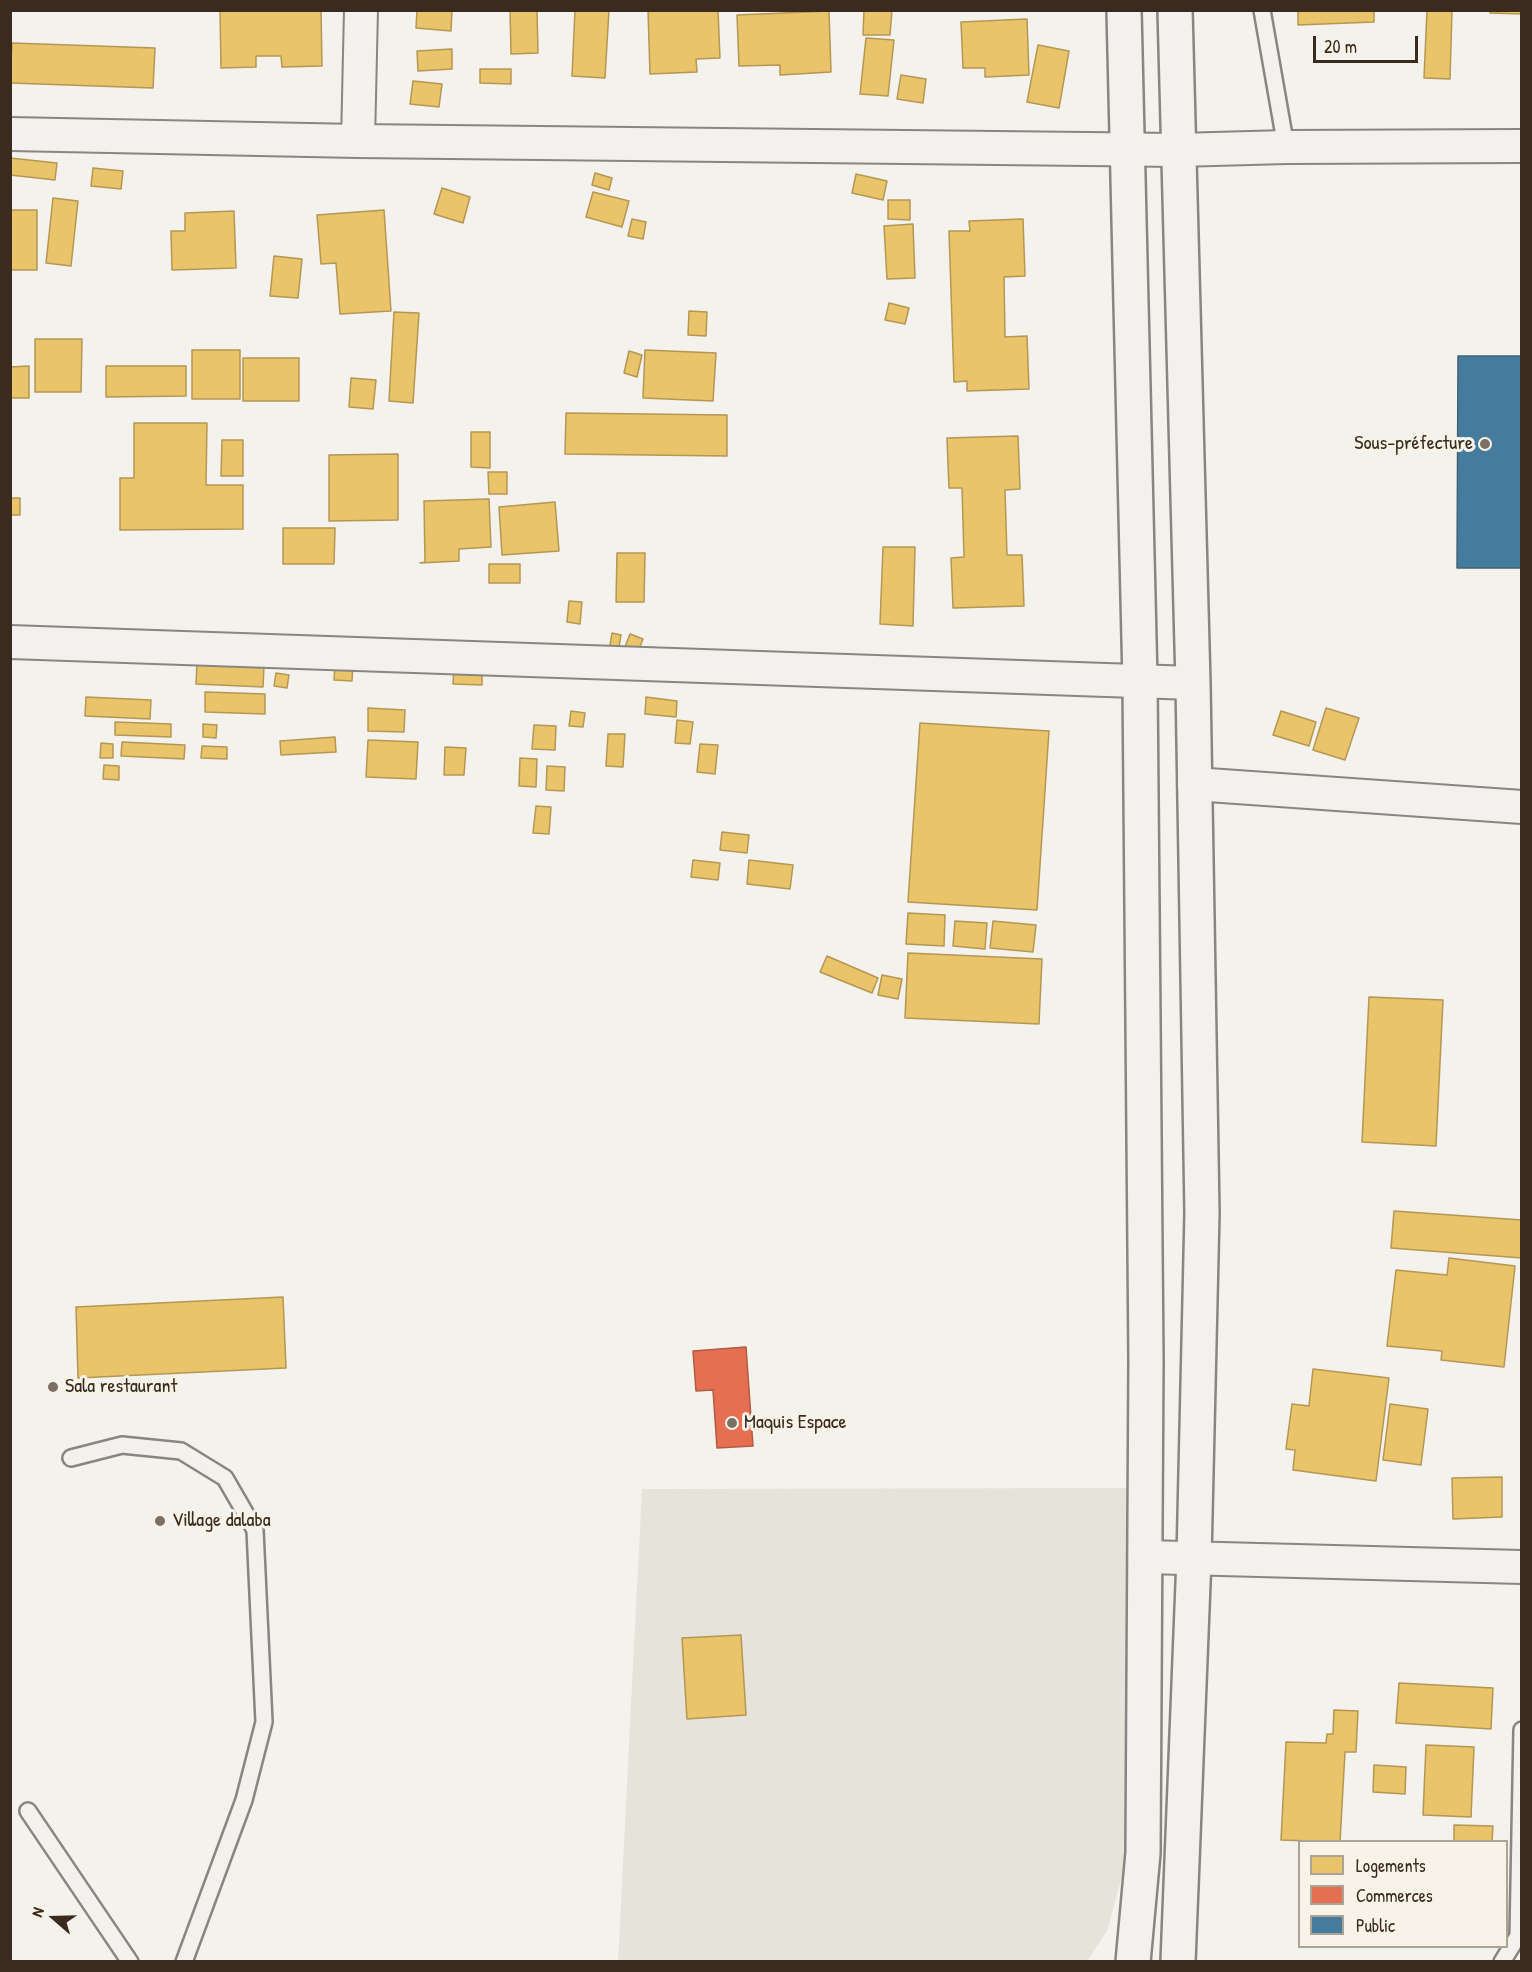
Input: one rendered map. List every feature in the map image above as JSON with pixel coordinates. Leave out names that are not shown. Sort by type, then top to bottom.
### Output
[{"type":"main road","points":[[1124,10],[1140,681],[1146,1360],[1143,1852],[1133,1962]]},
{"type":"main road","points":[[1175,10],[1193,683],[1202,1213],[1194,1558],[1178,1962]]},
{"type":"street","points":[[358,141],[361,10]]},
{"type":"street","points":[[10,134],[358,141],[1178,150],[1521,146]]},
{"type":"street","points":[[10,642],[1193,683]]},
{"type":"street","points":[[1194,784],[1521,807]]},
{"type":"street","points":[[1146,1557],[1521,1567]]},
{"type":"lane","points":[[1262,10],[1286,147]]},
{"type":"lane","points":[[71,1458],[122,1445],[181,1451],[225,1478],[255,1530],[264,1722],[244,1800],[184,1962]]},
{"type":"lane","points":[[1503,1962],[1518,1936],[1521,1730]]},
{"type":"lane","points":[[28,1811],[130,1962]]},
{"type":"shaded area","points":[[1141,1488],[1138,1818],[1107,1931],[1087,1961],[618,1962],[642,1489]]},
{"type":"building: Logements","points":[[220,10],[321,10],[322,66],[282,67],[281,56],[256,56],[256,67],[221,68]]},
{"type":"building: Logements","points":[[417,10],[452,10],[451,31],[416,28]]},
{"type":"building: Logements","points":[[510,10],[537,10],[538,53],[511,54]]},
{"type":"building: Logements","points":[[575,10],[609,10],[605,78],[572,76]]},
{"type":"building: Logements","points":[[648,10],[718,10],[720,58],[696,59],[697,72],[650,74]]},
{"type":"building: Logements","points":[[864,10],[892,10],[890,35],[863,35]]},
{"type":"building: Logements","points":[[1298,10],[1374,10],[1374,22],[1298,25]]},
{"type":"building: Logements","points":[[1427,10],[1452,10],[1450,79],[1424,78]]},
{"type":"building: Logements","points":[[1490,10],[1522,10],[1522,14],[1490,13]]},
{"type":"building: Logements","points":[[829,11],[831,72],[780,75],[780,65],[739,66],[737,15]]},
{"type":"building: Logements","points":[[1027,19],[1029,75],[985,77],[985,68],[963,68],[961,22]]},
{"type":"building: Logements","points":[[866,38],[894,40],[888,96],[860,94]]},
{"type":"building: Logements","points":[[12,43],[155,48],[153,88],[10,83]]},
{"type":"building: Logements","points":[[1038,45],[1069,51],[1059,108],[1027,102]]},
{"type":"building: Logements","points":[[452,49],[452,69],[418,71],[417,51]]},
{"type":"building: Logements","points":[[480,69],[511,69],[511,84],[480,83]]},
{"type":"building: Logements","points":[[901,75],[926,79],[923,103],[897,99]]},
{"type":"building: Logements","points":[[413,81],[442,84],[439,107],[410,104]]},
{"type":"building: Logements","points":[[10,158],[57,163],[55,180],[10,175]]},
{"type":"building: Logements","points":[[93,168],[123,171],[121,189],[91,186]]},
{"type":"building: Logements","points":[[595,173],[612,178],[609,190],[592,185]]},
{"type":"building: Logements","points":[[856,174],[887,181],[883,200],[852,193]]},
{"type":"building: Logements","points":[[442,188],[470,197],[463,223],[434,214]]},
{"type":"building: Logements","points":[[593,192],[629,201],[622,227],[586,217]]},
{"type":"building: Logements","points":[[53,198],[78,201],[71,266],[46,263]]},
{"type":"building: Logements","points":[[888,200],[910,200],[910,220],[888,219]]},
{"type":"building: Logements","points":[[10,210],[37,210],[37,270],[10,270]]},
{"type":"building: Logements","points":[[384,210],[391,311],[340,314],[336,263],[321,264],[317,215]]},
{"type":"building: Logements","points":[[234,211],[236,268],[172,270],[171,231],[185,231],[185,213]]},
{"type":"building: Logements","points":[[632,219],[646,222],[643,239],[628,236]]},
{"type":"building: Logements","points":[[1023,219],[1025,276],[1004,277],[1005,337],[1027,336],[1029,389],[967,391],[967,381],[954,382],[949,231],[970,231],[969,221]]},
{"type":"building: Logements","points":[[913,224],[915,278],[887,279],[884,226]]},
{"type":"building: Logements","points":[[274,256],[302,259],[298,298],[270,296]]},
{"type":"building: Logements","points":[[889,303],[909,308],[905,324],[885,320]]},
{"type":"building: Logements","points":[[689,311],[707,312],[706,336],[688,335]]},
{"type":"building: Logements","points":[[394,312],[419,313],[413,403],[389,401]]},
{"type":"building: Logements","points":[[35,339],[82,339],[81,392],[35,392]]},
{"type":"building: Logements","points":[[192,350],[240,350],[240,399],[192,399]]},
{"type":"building: Logements","points":[[645,350],[716,353],[713,401],[643,398]]},
{"type":"building: Logements","points":[[629,351],[642,355],[637,377],[624,373]]},
{"type":"building: Logements","points":[[243,358],[299,358],[299,401],[243,401]]},
{"type":"building: Logements","points":[[29,366],[29,398],[10,398],[10,367]]},
{"type":"building: Logements","points":[[106,366],[186,366],[186,396],[106,397]]},
{"type":"building: Logements","points":[[351,378],[376,380],[373,409],[349,407]]},
{"type":"building: Logements","points":[[566,413],[727,415],[727,456],[565,454]]},
{"type":"building: Logements","points":[[134,423],[207,423],[206,485],[243,485],[243,529],[120,530],[120,478],[134,478]]},
{"type":"building: Logements","points":[[471,432],[490,432],[490,468],[471,467]]},
{"type":"building: Logements","points":[[1018,436],[1020,489],[1005,490],[1007,555],[1022,555],[1024,606],[953,608],[951,558],[964,557],[962,488],[949,488],[947,438]]},
{"type":"building: Logements","points":[[222,440],[243,440],[243,476],[221,476]]},
{"type":"building: Logements","points":[[398,454],[398,520],[329,521],[329,455]]},
{"type":"building: Logements","points":[[488,472],[507,472],[507,494],[489,494]]},
{"type":"building: Logements","points":[[10,498],[20,498],[20,515],[10,515]]},
{"type":"building: Logements","points":[[489,499],[491,547],[459,549],[459,561],[420,563],[425,562],[424,501]]},
{"type":"building: Logements","points":[[555,502],[559,551],[502,555],[499,507]]},
{"type":"building: Logements","points":[[283,528],[335,528],[334,564],[283,564]]},
{"type":"building: Logements","points":[[883,547],[915,547],[913,626],[880,624]]},
{"type":"building: Logements","points":[[617,553],[645,553],[644,602],[616,602]]},
{"type":"building: Logements","points":[[489,564],[520,564],[520,583],[489,583]]},
{"type":"building: Logements","points":[[569,601],[582,602],[580,624],[567,622]]},
{"type":"building: Logements","points":[[612,633],[621,635],[618,653],[609,651]]},
{"type":"building: Logements","points":[[630,634],[643,639],[636,657],[623,652]]},
{"type":"building: Logements","points":[[197,663],[264,666],[263,687],[196,684]]},
{"type":"building: Logements","points":[[335,663],[353,664],[352,681],[334,680]]},
{"type":"building: Logements","points":[[454,665],[482,666],[482,685],[453,684]]},
{"type":"building: Logements","points":[[276,673],[289,675],[287,688],[274,686]]},
{"type":"building: Logements","points":[[205,692],[265,694],[265,714],[205,712]]},
{"type":"building: Logements","points":[[86,697],[151,700],[150,719],[85,716]]},
{"type":"building: Logements","points":[[646,697],[677,701],[676,717],[645,714]]},
{"type":"building: Logements","points":[[368,708],[405,710],[404,732],[368,731]]},
{"type":"building: Logements","points":[[1326,708],[1359,718],[1345,760],[1313,750]]},
{"type":"building: Logements","points":[[571,711],[585,713],[583,727],[569,726]]},
{"type":"building: Logements","points":[[1281,711],[1316,722],[1309,746],[1273,735]]},
{"type":"building: Logements","points":[[677,720],[693,722],[690,744],[675,743]]},
{"type":"building: Logements","points":[[115,722],[171,724],[171,737],[115,735]]},
{"type":"building: Logements","points":[[920,723],[1049,731],[1037,910],[908,902]]},
{"type":"building: Logements","points":[[203,724],[217,725],[216,738],[203,737]]},
{"type":"building: Logements","points":[[534,725],[556,726],[555,750],[532,749]]},
{"type":"building: Logements","points":[[608,734],[625,734],[623,767],[606,766]]},
{"type":"building: Logements","points":[[335,737],[336,752],[281,755],[280,741]]},
{"type":"building: Logements","points":[[368,740],[418,742],[416,779],[366,777]]},
{"type":"building: Logements","points":[[122,742],[185,745],[184,759],[121,756]]},
{"type":"building: Logements","points":[[101,743],[113,744],[113,758],[100,758]]},
{"type":"building: Logements","points":[[700,744],[718,745],[715,774],[697,772]]},
{"type":"building: Logements","points":[[202,746],[227,747],[227,759],[201,758]]},
{"type":"building: Logements","points":[[445,747],[466,748],[464,775],[444,775]]},
{"type":"building: Logements","points":[[520,758],[537,759],[536,787],[519,786]]},
{"type":"building: Logements","points":[[104,765],[119,766],[119,780],[103,779]]},
{"type":"building: Logements","points":[[547,766],[565,767],[564,791],[546,790]]},
{"type":"building: Logements","points":[[536,806],[551,807],[549,834],[533,833]]},
{"type":"building: Logements","points":[[722,832],[749,835],[747,853],[720,850]]},
{"type":"building: Logements","points":[[693,860],[720,863],[718,880],[691,877]]},
{"type":"building: Logements","points":[[749,860],[793,865],[790,889],[747,884]]},
{"type":"building: Logements","points":[[908,913],[945,915],[944,946],[906,944]]},
{"type":"building: Logements","points":[[955,921],[987,923],[985,949],[953,946]]},
{"type":"building: Logements","points":[[993,921],[1036,925],[1033,952],[990,948]]},
{"type":"building: Logements","points":[[908,953],[1042,959],[1039,1024],[905,1018]]},
{"type":"building: Logements","points":[[827,956],[878,978],[872,993],[820,972]]},
{"type":"building: Logements","points":[[882,975],[902,979],[898,999],[878,995]]},
{"type":"building: Logements","points":[[1369,997],[1443,1000],[1436,1146],[1362,1142]]},
{"type":"building: Logements","points":[[1394,1211],[1522,1220],[1522,1258],[1391,1248]]},
{"type":"building: Logements","points":[[1449,1258],[1515,1266],[1504,1367],[1441,1360],[1442,1351],[1387,1346],[1396,1270],[1447,1275]]},
{"type":"building: Logements","points":[[283,1297],[286,1368],[78,1378],[76,1307]]},
{"type":"building: Logements","points":[[1313,1369],[1389,1378],[1376,1481],[1293,1470],[1295,1450],[1286,1449],[1292,1404],[1309,1406]]},
{"type":"building: Logements","points":[[1390,1404],[1428,1409],[1421,1465],[1383,1460]]},
{"type":"building: Logements","points":[[1502,1477],[1502,1517],[1453,1519],[1452,1478]]},
{"type":"building: Logements","points":[[741,1635],[746,1715],[687,1719],[682,1638]]},
{"type":"building: Logements","points":[[1399,1683],[1493,1688],[1491,1729],[1396,1723]]},
{"type":"building: Logements","points":[[1334,1710],[1358,1711],[1356,1752],[1345,1752],[1340,1840],[1281,1840],[1286,1742],[1326,1743],[1327,1734],[1333,1734]]},
{"type":"building: Logements","points":[[1426,1745],[1474,1747],[1471,1817],[1423,1815]]},
{"type":"building: Logements","points":[[1374,1765],[1406,1767],[1405,1794],[1373,1792]]},
{"type":"building: Logements","points":[[1454,1825],[1493,1826],[1492,1840],[1454,1840]]},
{"type":"building: Commerces","points":[[746,1347],[753,1446],[717,1448],[713,1390],[696,1391],[693,1351]]},
{"type":"building: Public","points":[[1458,356],[1522,356],[1522,568],[1457,568]]},
{"type":"place","name":"Sous-préfecture","points":[[1485,444]]},
{"type":"place","name":"Sala restaurant","points":[[53,1387]]},
{"type":"place","name":"Maquis Espace","points":[[732,1423]]},
{"type":"place","name":"Village dalaba","points":[[160,1521]]}]
